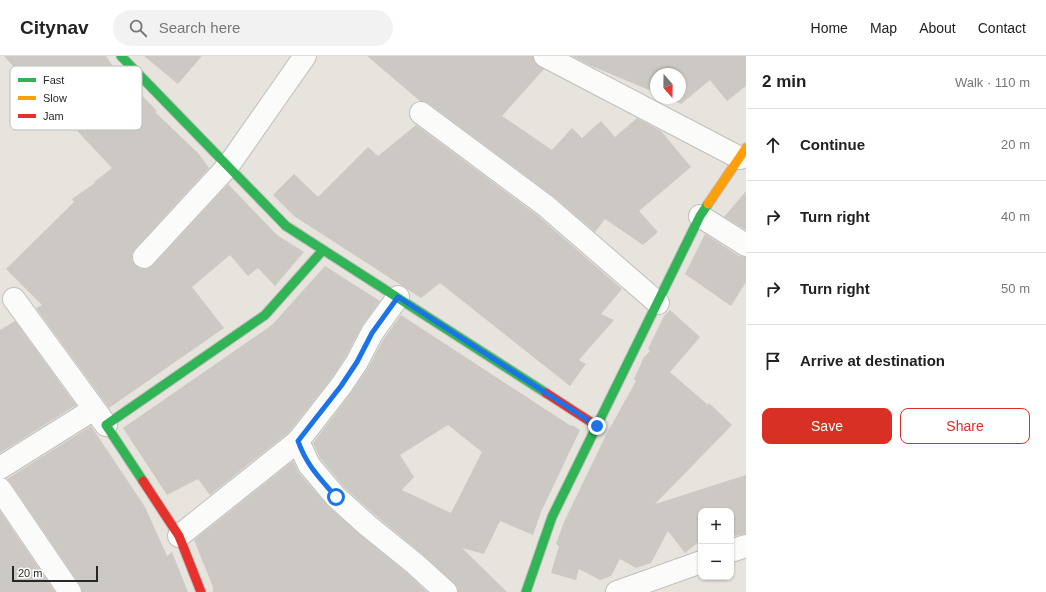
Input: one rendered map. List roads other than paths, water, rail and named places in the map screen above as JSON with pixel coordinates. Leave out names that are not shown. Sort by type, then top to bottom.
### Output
[{"type":"street","points":[[121,56],[131,66]]},
{"type":"street","points":[[144,257],[228,166],[305,56]]},
{"type":"street","points":[[526,592],[552,517],[700,216],[743,153],[545,56]]},
{"type":"street","points":[[142,78],[286,226],[597,426]]},
{"type":"street","points":[[421,113],[546,206],[658,303]]},
{"type":"street","points":[[700,216],[746,245]]},
{"type":"street","points":[[0,468],[100,417],[266,315],[323,250]]},
{"type":"street","points":[[179,536],[298,441],[341,386],[357,362],[372,333],[398,297]]},
{"type":"street","points":[[14,300],[45,340],[100,417],[179,536],[201,592]]},
{"type":"street","points":[[298,441],[309,465],[336,497],[446,592]]},
{"type":"street","points":[[0,489],[70,592]]},
{"type":"street","points":[[734,550],[746,546]]},
{"type":"street","points":[[617,592],[698,563]]}]
